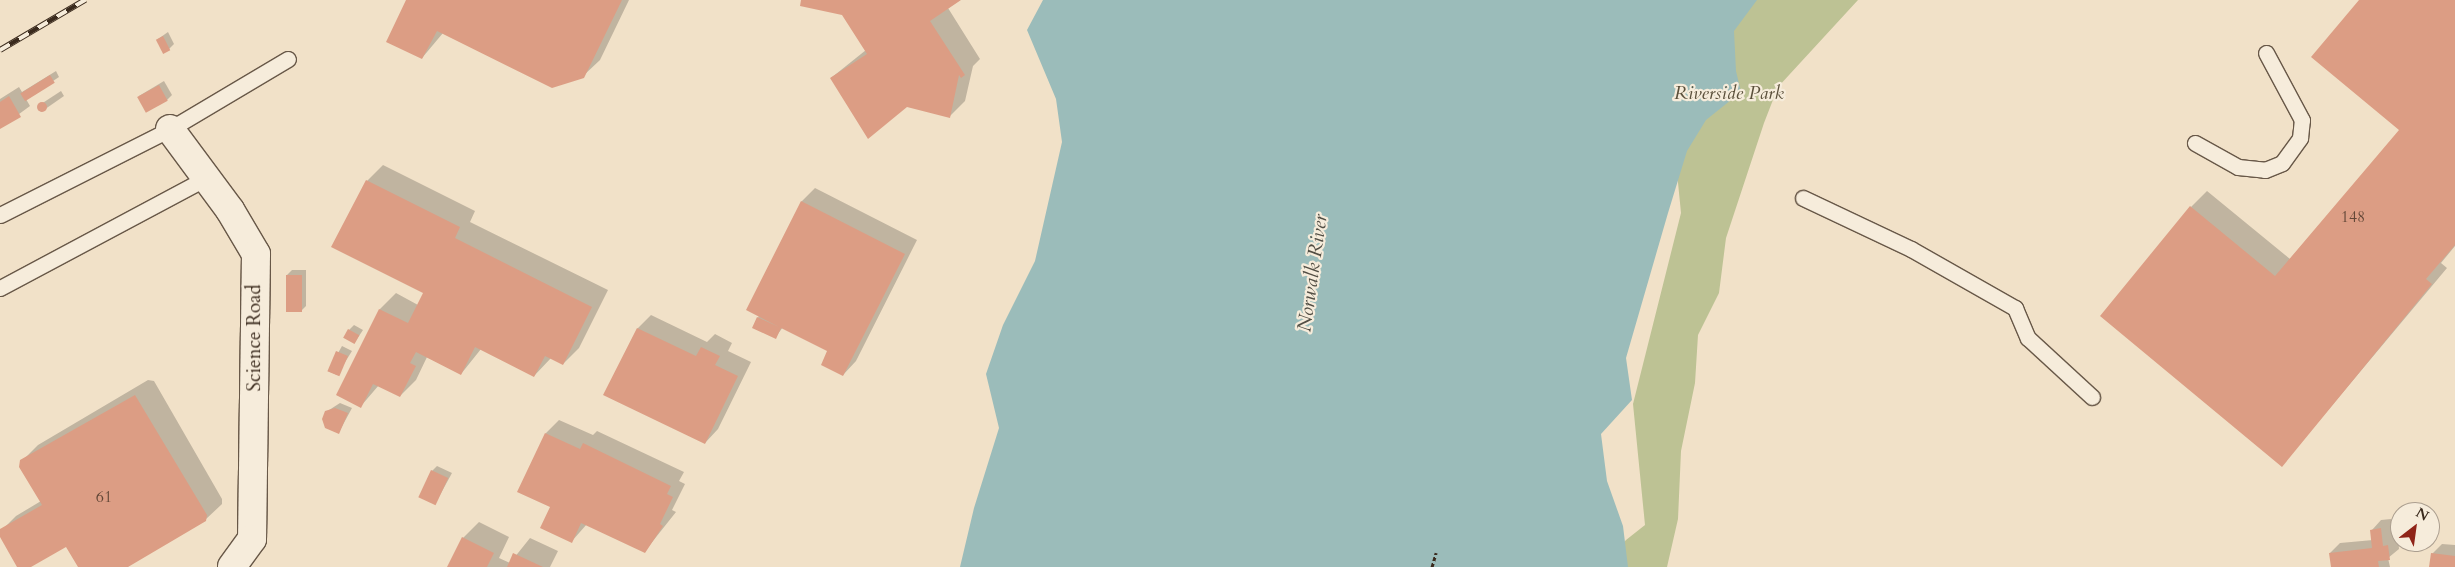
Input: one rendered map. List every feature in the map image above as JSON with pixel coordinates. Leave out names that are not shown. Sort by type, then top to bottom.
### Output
[{"type":"street","name":"Science Road","points":[[170,129],[230,210],[256,254],[252,539],[232,567]]},
{"type":"lane","points":[[2195,143],[2238,167],[2265,170],[2282,163],[2300,138],[2302,120],[2266,53]]},
{"type":"lane","points":[[0,214],[170,129],[288,58]]},
{"type":"lane","points":[[0,288],[206,178]]},
{"type":"lane","points":[[1803,198],[1911,249],[2014,308],[2028,338],[2092,397]]},
{"type":"path","points":[[1432,567],[1436,553]]},
{"type":"green space","name":"Riverside Park","points":[[1735,0],[1858,0],[1778,87],[1764,123],[1726,238],[1719,293],[1698,335],[1695,383],[1681,451],[1678,519],[1667,567],[1602,567],[1626,540],[1645,525],[1633,404],[1681,213],[1673,132]]},
{"type":"water","name":"Norwalk River","points":[[1043,0],[1757,0],[1734,31],[1736,71],[1741,92],[1706,120],[1687,151],[1626,358],[1632,400],[1601,434],[1607,481],[1623,526],[1628,567],[960,567],[974,508],[999,428],[986,374],[1003,325],[1035,261],[1062,142],[1056,99],[1027,30]]},
{"type":"building","points":[[406,0],[622,0],[584,78],[552,88],[437,31],[422,59],[386,42]]},
{"type":"building","points":[[801,0],[961,0],[930,21],[965,75],[961,78],[959,75],[950,118],[907,107],[868,139],[830,78],[867,54],[842,15],[800,6]]},
{"type":"building","points":[[2359,0],[2455,0],[2455,245],[2426,279],[2432,284],[2282,467],[2100,316],[2190,206],[2275,276],[2399,130],[2311,57]]},
{"type":"building","points":[[163,36],[170,50],[163,54],[156,40]]},
{"type":"building","points":[[50,75],[55,83],[25,101],[20,94]]},
{"type":"building","points":[[159,85],[168,101],[146,113],[137,97]]},
{"type":"building","points":[[9,96],[21,117],[0,129],[0,102]]},
{"type":"building","points":[[40,102],[44,102],[47,107],[46,111],[40,112],[37,109],[37,105]]},
{"type":"building","points":[[366,180],[460,227],[455,238],[592,307],[563,365],[545,356],[534,377],[475,347],[461,375],[416,352],[410,363],[416,366],[400,397],[373,384],[361,408],[336,395],[379,309],[408,323],[423,293],[331,247]]},
{"type":"building","points":[[801,201],[905,254],[843,376],[821,365],[827,351],[781,328],[776,339],[752,328],[757,317],[779,327],[746,310]]},
{"type":"building","points":[[286,275],[302,275],[302,312],[286,312]]},
{"type":"building","points":[[637,328],[696,356],[701,347],[720,356],[715,365],[738,376],[705,444],[603,395]]},
{"type":"building","points":[[348,329],[359,335],[355,344],[343,338]]},
{"type":"building","points":[[336,351],[348,356],[339,376],[327,371]]},
{"type":"building","points":[[135,395],[207,515],[206,521],[128,567],[78,567],[66,547],[31,567],[17,567],[0,537],[0,529],[42,505],[19,467],[20,460]]},
{"type":"building","points":[[335,408],[348,413],[339,434],[325,428],[322,419],[325,411]]},
{"type":"building","points":[[545,433],[580,449],[583,443],[671,486],[667,494],[673,497],[660,524],[663,526],[645,553],[581,523],[572,543],[540,528],[550,507],[517,492]]},
{"type":"building","points":[[431,470],[448,478],[436,505],[418,497]]},
{"type":"building","points":[[2381,528],[2383,546],[2388,545],[2390,560],[2378,561],[2379,567],[2331,567],[2329,553],[2372,548],[2370,530]]},
{"type":"building","points":[[462,537],[494,553],[487,567],[447,567]]},
{"type":"building","points":[[513,553],[543,567],[507,567]]},
{"type":"building","points":[[2431,553],[2455,556],[2455,567],[2429,567]]},
{"type":"railway","points":[[0,50],[85,0]]}]
